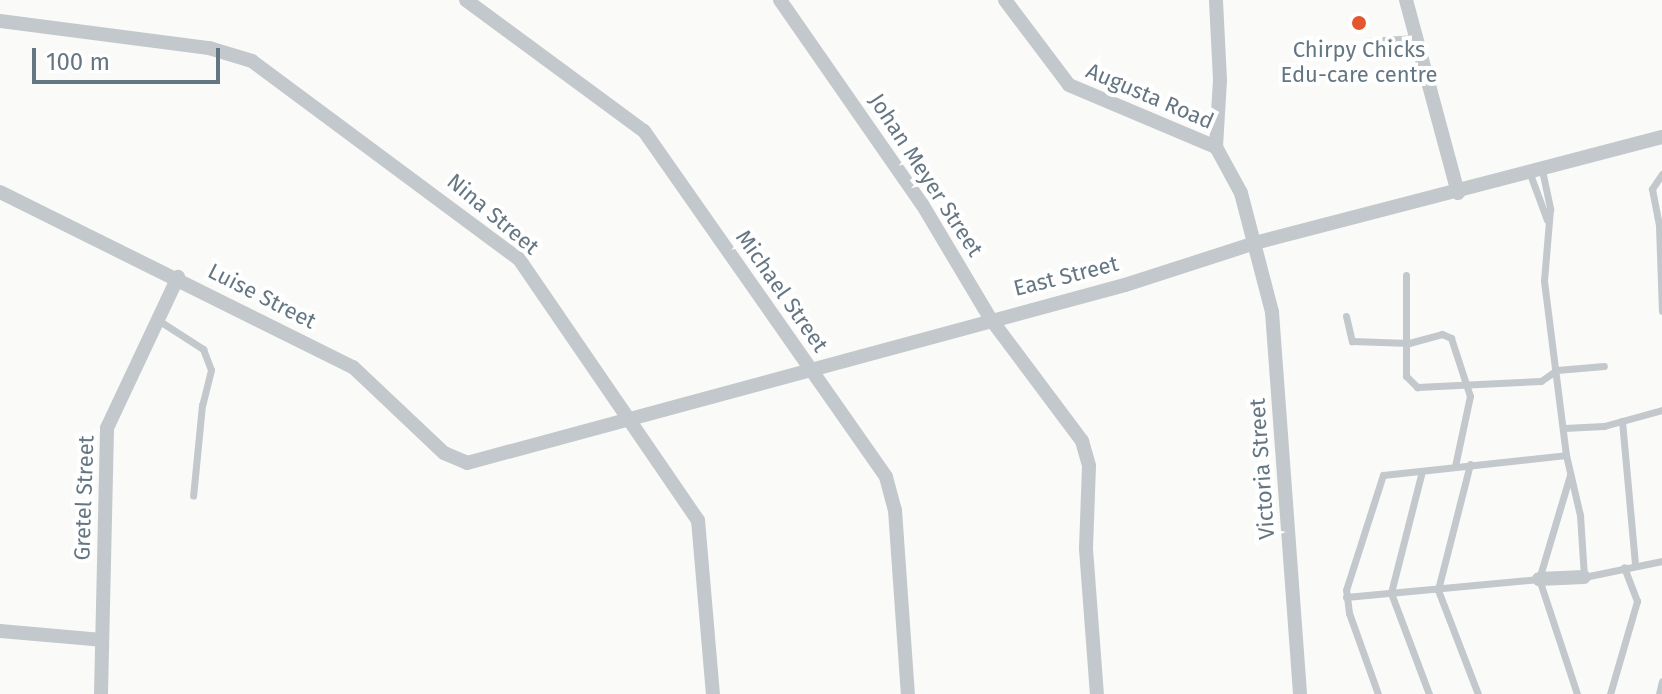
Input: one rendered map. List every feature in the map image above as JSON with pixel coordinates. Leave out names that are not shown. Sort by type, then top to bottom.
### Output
[{"type":"street","name":"Michael Street","points":[[466,0],[644,131],[891,492],[908,694]]},
{"type":"street","name":"Johan Meyer Street","points":[[780,0],[922,204],[990,318],[1038,375],[1087,455],[1086,549],[1097,694]]},
{"type":"street","name":"Augusta Road","points":[[1005,0],[1069,85],[1216,147],[1241,193],[1255,243]]},
{"type":"street","points":[[1216,0],[1220,80],[1216,147]]},
{"type":"street","points":[[1406,0],[1458,193]]},
{"type":"street","name":"Nina Street","points":[[0,21],[228,51],[274,74],[519,259],[698,520],[713,694]]},
{"type":"street","name":"East Street","points":[[482,460],[990,318],[1125,285],[1255,243],[1458,193],[1662,137]]},
{"type":"street","name":"Luise Street","points":[[0,192],[178,277],[353,367],[451,459],[482,460]]},
{"type":"street","name":"Victoria Street","points":[[1255,243],[1272,312],[1300,694]]},
{"type":"street","name":"Gretel Street","points":[[101,694],[107,428],[178,277]]},
{"type":"street","points":[[1539,579],[1584,577]]},
{"type":"street","points":[[0,631],[102,640]]},
{"type":"street","points":[[1292,694],[1300,694]]},
{"type":"lane","points":[[1368,41],[1416,38]]},
{"type":"lane","points":[[1536,172],[1547,220]]},
{"type":"lane","points":[[1536,172],[1547,220],[1544,275],[1566,455],[1580,515],[1584,577],[1635,563],[1662,561]]},
{"type":"lane","points":[[1662,174],[1652,189],[1659,220],[1662,307]]},
{"type":"lane","points":[[1406,275],[1406,376],[1414,386],[1469,388],[1541,381],[1557,370],[1604,366]]},
{"type":"lane","points":[[1346,316],[1352,341],[1404,342],[1448,335],[1469,388],[1455,466]]},
{"type":"lane","points":[[158,320],[203,349],[211,370],[202,405],[193,496]]},
{"type":"lane","points":[[1564,428],[1622,421],[1662,410]]},
{"type":"lane","points":[[1622,421],[1635,563]]},
{"type":"lane","points":[[1378,694],[1346,597],[1379,479],[1470,464],[1566,455]]},
{"type":"lane","points":[[1470,464],[1438,590],[1478,694]]},
{"type":"lane","points":[[1422,471],[1391,593],[1429,694]]},
{"type":"lane","points":[[1571,474],[1539,579],[1577,694]]},
{"type":"lane","points":[[1610,694],[1637,601],[1624,567]]},
{"type":"lane","points":[[1346,597],[1539,579]]},
{"type":"lane","points":[[1659,694],[1662,681]]},
{"type":"place","name":"Chirpy Chicks Edu-care centre","points":[[1359,23]]}]
